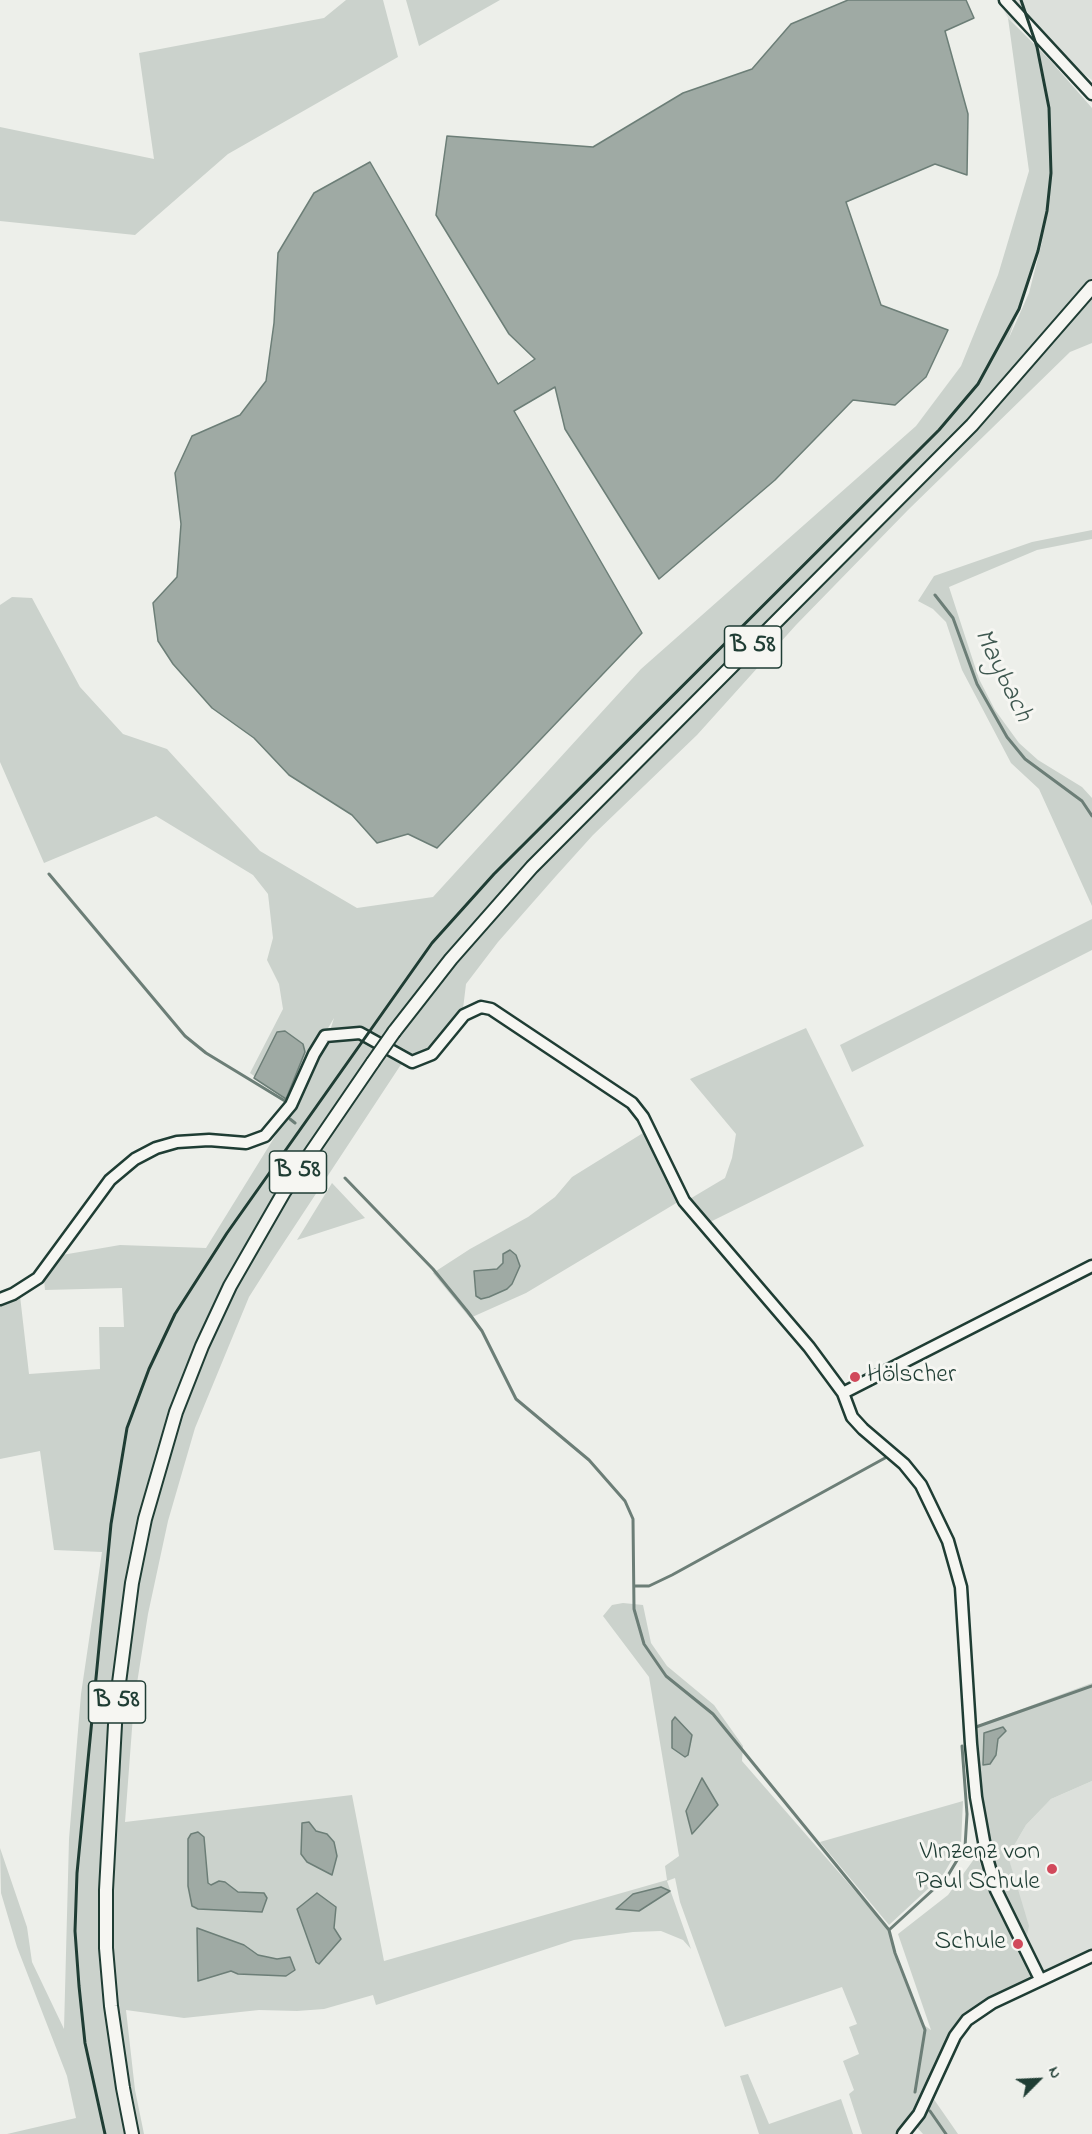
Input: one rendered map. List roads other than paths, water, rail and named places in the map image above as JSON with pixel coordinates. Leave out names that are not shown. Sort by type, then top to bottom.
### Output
[{"type":"main road","name":"B 58","points":[[132,2134],[111,2006],[106,1948],[106,1890],[116,1706],[132,1583],[145,1519],[176,1412],[202,1346],[230,1286],[284,1192],[394,1032],[451,959],[518,882],[972,425],[1092,287]]},
{"type":"street","points":[[1005,0],[1092,94]]},
{"type":"street","points":[[0,1299],[13,1294],[38,1278],[110,1180],[135,1159],[177,1142],[209,1140],[246,1143],[265,1136],[291,1105],[325,1036],[360,1033],[407,1062],[412,1062],[432,1054],[464,1015],[481,1007],[491,1009],[632,1103],[643,1117],[684,1202],[809,1347],[843,1393],[852,1417],[862,1430],[904,1464],[921,1485],[955,1560],[963,1610],[976,1797],[987,1858],[996,1890],[1040,1980]]},
{"type":"street","points":[[843,1393],[1092,1266]]},
{"type":"street","points":[[903,2134],[919,2114],[955,2036],[967,2020],[992,2003],[1092,1956]]},
{"type":"waterway","name":"Maybach","points":[[935,595],[953,618],[977,684],[1007,737],[1025,759],[1082,801],[1092,816]]},
{"type":"waterway","points":[[49,874],[185,1036],[206,1053],[285,1101]]},
{"type":"waterway","points":[[290,1119],[295,1123]]},
{"type":"waterway","points":[[345,1178],[433,1269],[468,1312],[482,1331],[516,1399],[589,1460],[625,1501],[633,1519],[634,1609],[644,1644],[666,1676],[713,1714],[889,1930]]},
{"type":"waterway","points":[[634,1586],[649,1586],[672,1575],[885,1458]]},
{"type":"waterway","name":"Maybach","points":[[976,1727],[1092,1686]]},
{"type":"waterway","name":"Maybach","points":[[915,2092],[925,2030],[895,1953],[889,1930],[947,1877],[965,1847],[967,1814],[962,1746]]},
{"type":"waterway","name":"Maybach","points":[[930,2111],[946,2134]]},
{"type":"railway","points":[[105,2134],[85,2043],[75,1931],[77,1873],[111,1524],[127,1428],[149,1369],[175,1314],[227,1233],[432,943],[494,874],[939,430],[978,384],[1019,309],[1038,251],[1047,211],[1051,173],[1049,108],[1037,47],[1021,0]]},
{"type":"place","name":"Hölscher","points":[[855,1377]]},
{"type":"place","name":"VInzenz von Paul Schule","points":[[1052,1869]]},
{"type":"place","name":"Schule","points":[[1018,1944]]}]
